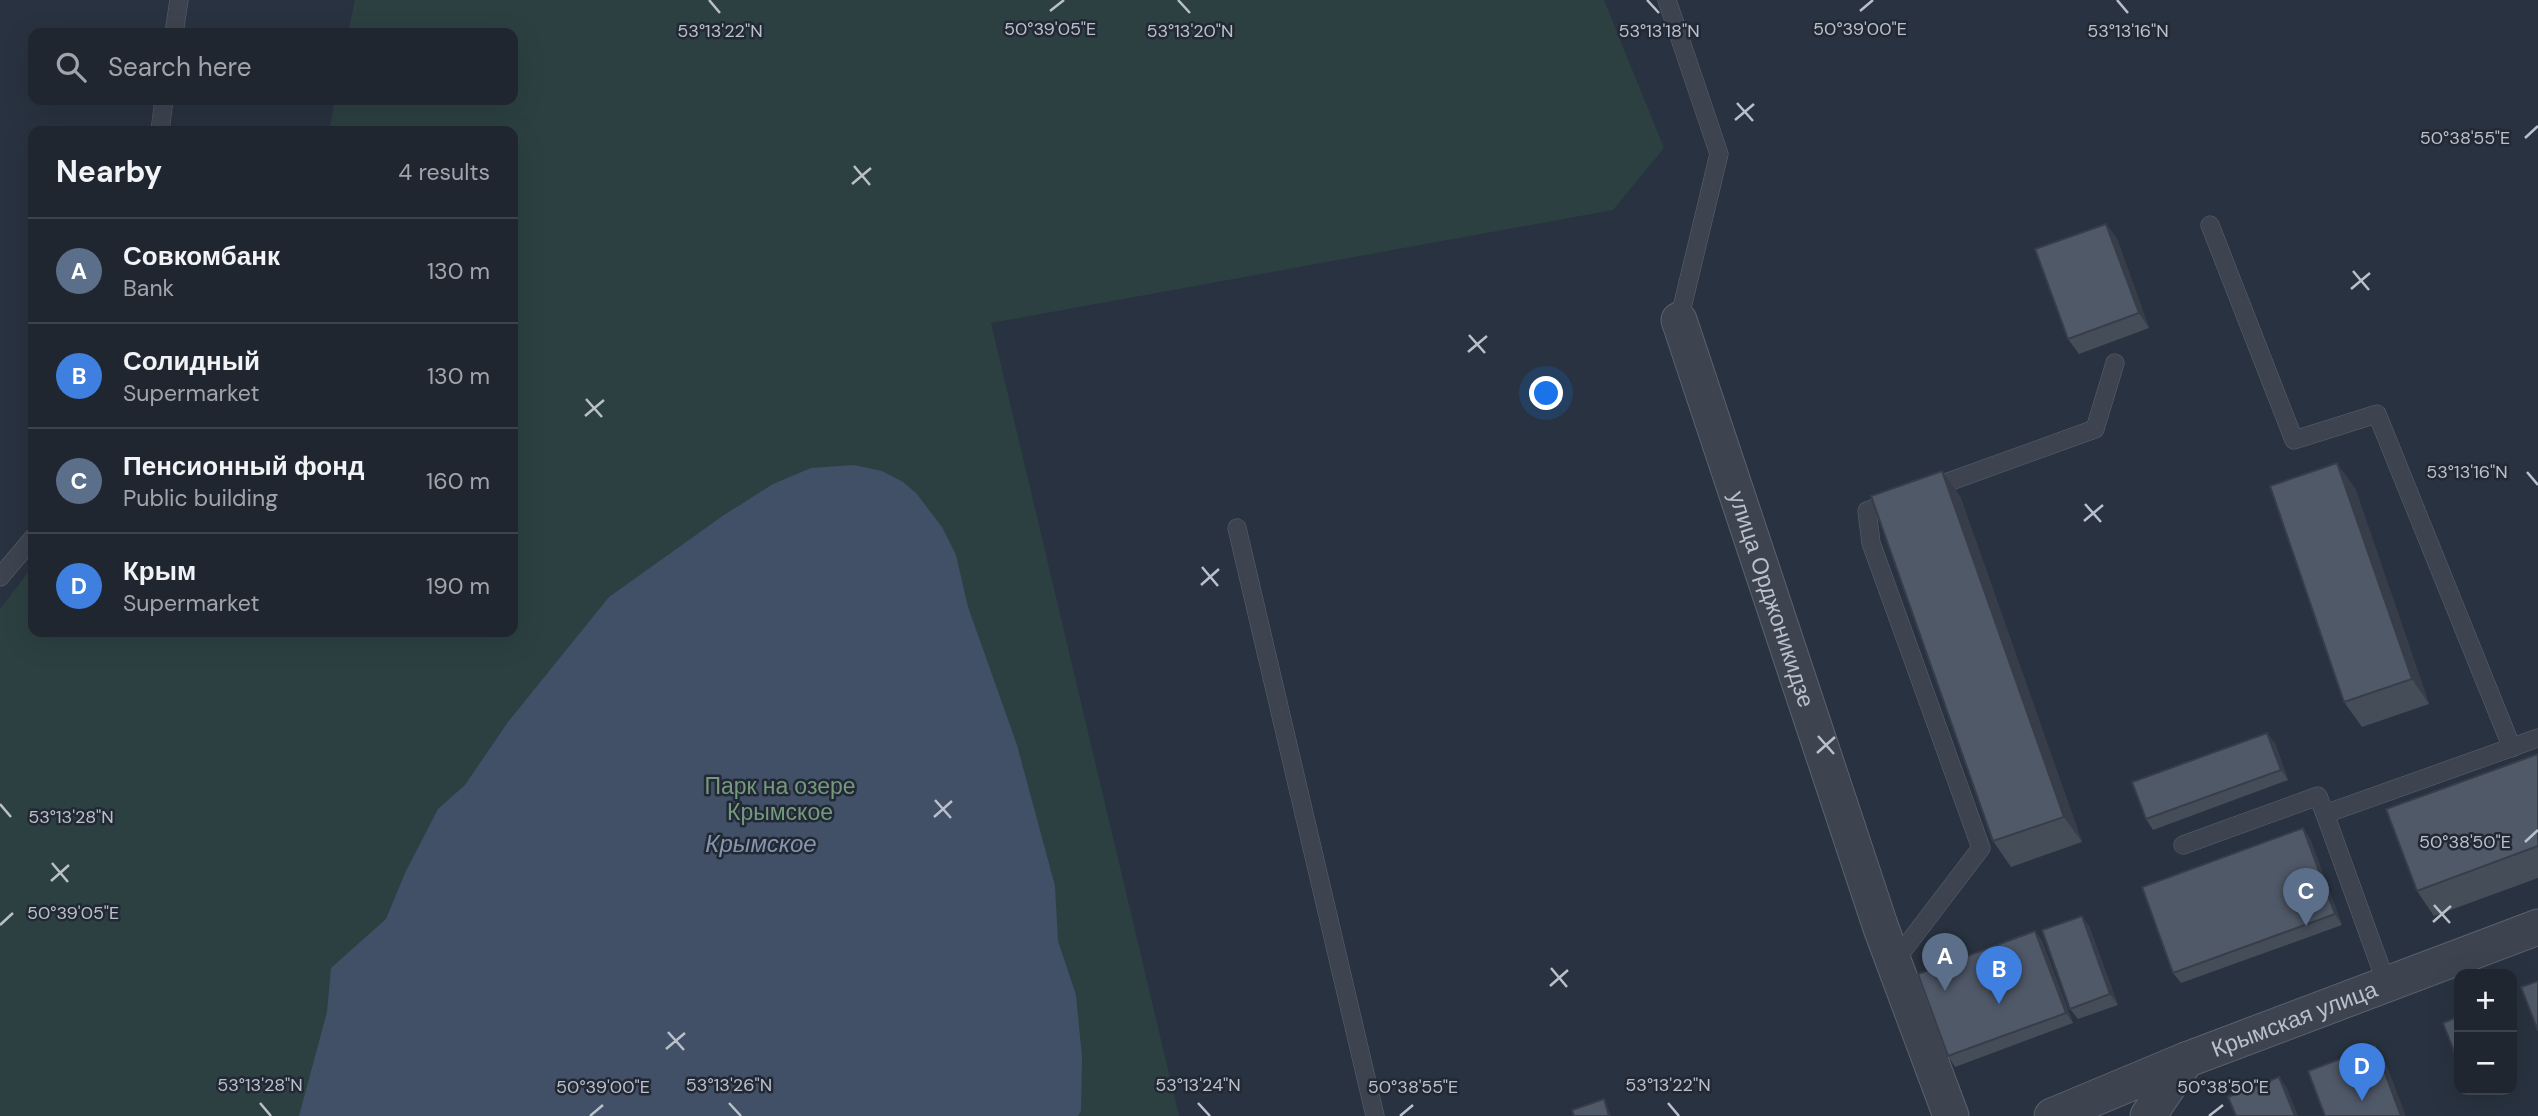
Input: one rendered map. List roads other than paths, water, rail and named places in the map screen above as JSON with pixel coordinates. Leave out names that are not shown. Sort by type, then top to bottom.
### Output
[{"type":"street","name":"улица Орджоникидзе","points":[[1679,320],[1894,962],[1951,1116]]},
{"type":"street","name":"Крымская улица","points":[[2052,1116],[2186,1060],[2538,927]]},
{"type":"street","points":[[2148,1116],[2186,1060]]},
{"type":"lane","points":[[175,28],[179,0]]},
{"type":"lane","points":[[1667,0],[1719,154],[1679,320]]},
{"type":"lane","points":[[161,126],[163,105]]},
{"type":"lane","points":[[2210,225],[2294,440],[2377,414],[2512,748]]},
{"type":"lane","points":[[1894,962],[1981,848],[1871,543],[1867,511],[2095,429],[2115,363]]},
{"type":"lane","points":[[1237,528],[1375,1116]]},
{"type":"lane","points":[[0,577],[28,544]]},
{"type":"lane","points":[[2325,814],[2538,738]]},
{"type":"lane","points":[[2183,845],[2318,796],[2387,985]]},
{"type":"water","name":"Крымское","points":[[854,465],[882,471],[903,482],[916,493],[942,527],[956,555],[968,607],[1017,745],[1055,886],[1058,941],[1076,995],[1082,1057],[1081,1111],[1078,1116],[299,1116],[327,1012],[331,968],[386,919],[405,873],[438,809],[465,785],[508,722],[609,597],[724,515],[773,484],[811,468]]},
{"type":"place","name":"Пенсионный фонд","points":[[2306,926]]},
{"type":"place","name":"Совкомбанк","points":[[1945,991]]},
{"type":"place","name":"Солидный","points":[[1999,1004]]},
{"type":"place","name":"Крым","points":[[2362,1101]]},
{"type":"park label","name":"Парк на озере Крымское","points":[[780,799]]}]
